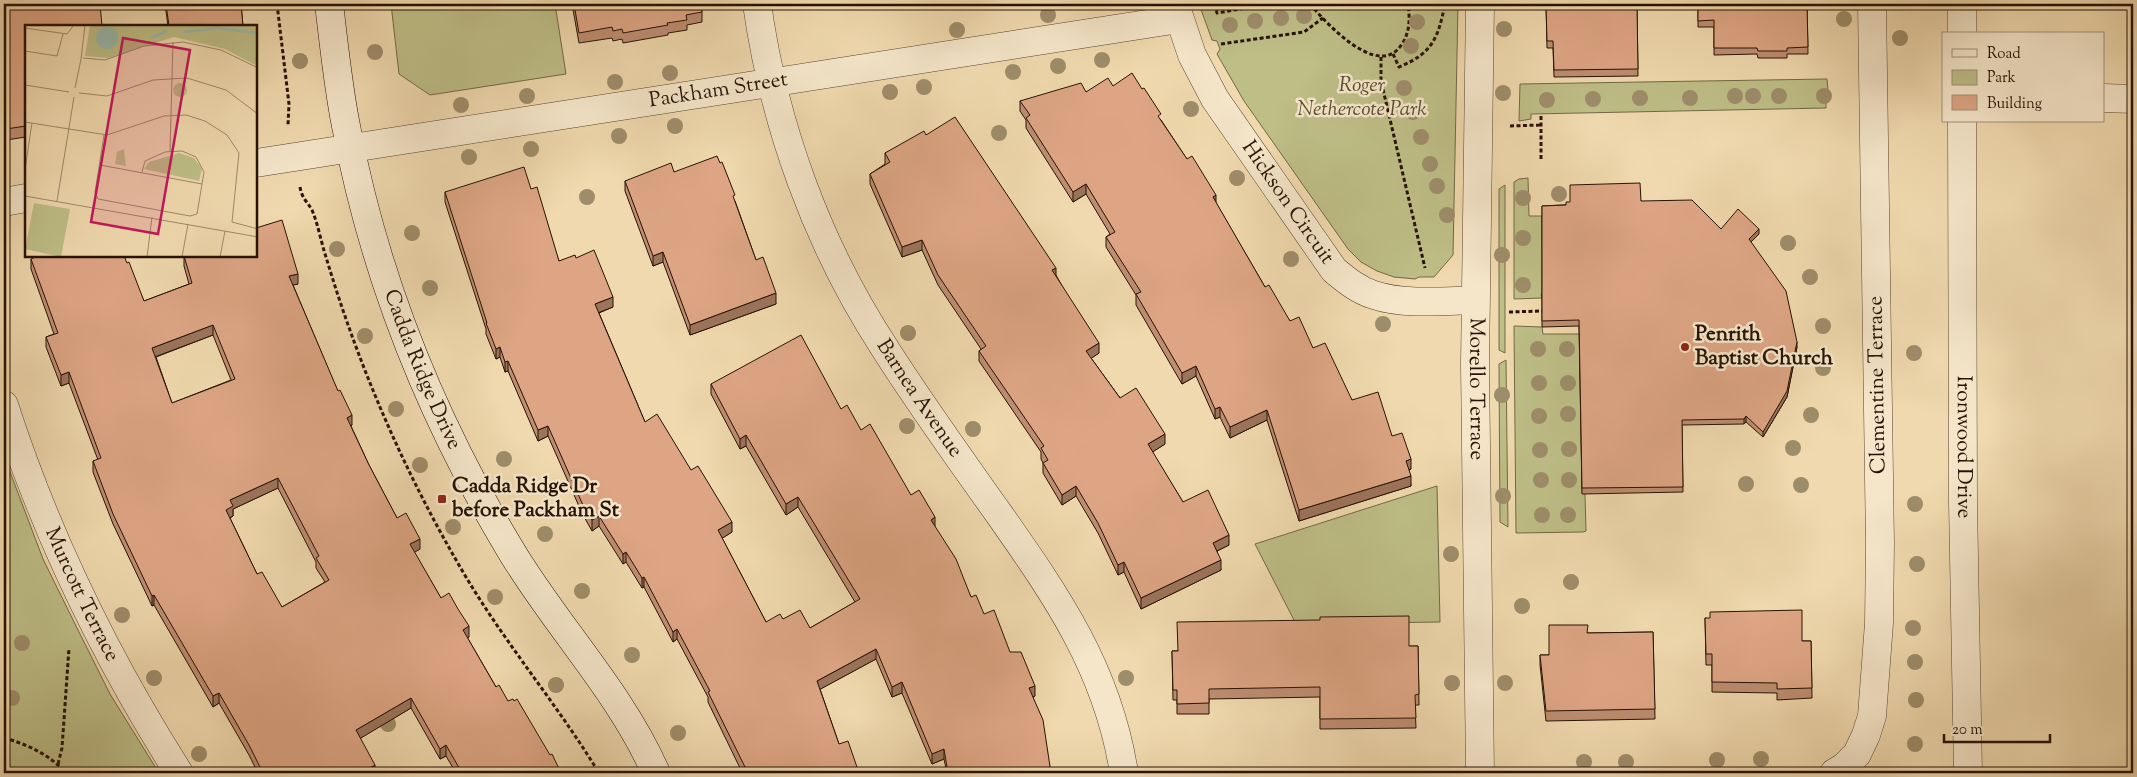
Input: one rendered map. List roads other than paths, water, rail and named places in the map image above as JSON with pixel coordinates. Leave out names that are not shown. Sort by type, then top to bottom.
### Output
[{"type":"street","name":"Cadda Ridge Drive","points":[[329,4],[350,149],[369,223],[399,318],[440,417],[464,466],[510,550],[623,712],[656,773]]},
{"type":"street","name":"Barnea Avenue","points":[[757,4],[772,83],[786,132],[806,194],[839,270],[883,346],[1065,611],[1102,688],[1116,736],[1124,773]]},
{"type":"street","name":"Morello Terrace","points":[[1480,4],[1476,300],[1480,773]]},
{"type":"street","name":"Clementine Terrace","points":[[1843,767],[1862,745],[1872,716],[1879,623],[1880,544],[1872,4]]},
{"type":"street","points":[[1962,4],[1962,32]]},
{"type":"street","name":"Packham Street","points":[[258,163],[772,83],[1177,11]]},
{"type":"street","name":"Hickson Circuit","points":[[1177,11],[1203,79],[1215,99],[1334,270],[1358,288],[1373,295],[1389,299],[1476,300]]},
{"type":"street","points":[[2104,98],[2133,99]]},
{"type":"street","name":"Ironwood Drive","points":[[1962,122],[1963,502],[1968,773]]},
{"type":"street","points":[[4,202],[25,198]]},
{"type":"street","name":"Murcott Terrace","points":[[4,405],[48,524],[96,629],[179,773]]},
{"type":"place","name":"Penrith Baptist Church","points":[[1685,347]]},
{"type":"place","name":"Cadda Ridge Dr before Packham St","points":[[442,499]]},
{"type":"park label","name":"Roger Nethercote Park","points":[[1362,98]]}]
